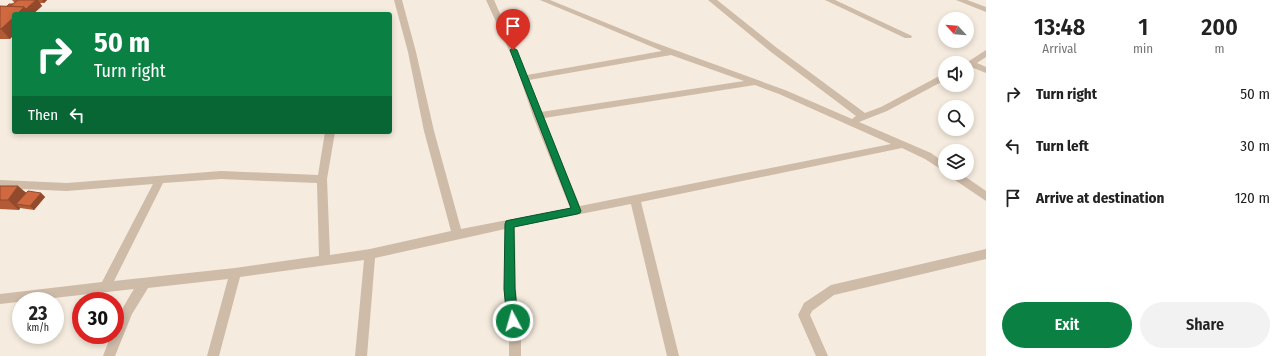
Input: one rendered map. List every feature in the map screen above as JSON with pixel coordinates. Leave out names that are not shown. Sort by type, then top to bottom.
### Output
[{"type":"street","points":[[398,0],[412,52],[429,132],[457,234]]},
{"type":"street","points":[[490,0],[525,78],[538,116],[577,211]]},
{"type":"street","points":[[544,0],[671,52],[755,82],[928,156],[938,163]]},
{"type":"street","points":[[829,0],[908,36]]},
{"type":"street","points":[[960,0],[986,10]]},
{"type":"street","points":[[716,1],[737,22],[863,116]]},
{"type":"street","points":[[525,78],[671,52]]},
{"type":"street","points":[[974,62],[986,53]]},
{"type":"street","points":[[974,66],[986,70]]},
{"type":"street","points":[[851,122],[884,109],[938,80]]},
{"type":"street","points":[[538,116],[755,82]]},
{"type":"street","points":[[325,261],[322,179],[330,134]]},
{"type":"street","points":[[0,298],[235,273],[370,254],[457,234],[635,200],[901,145]]},
{"type":"street","points":[[0,184],[67,187],[221,175],[322,179]]},
{"type":"street","points":[[106,286],[160,180]]},
{"type":"street","points":[[963,180],[986,197]]},
{"type":"street","points":[[635,200],[673,356]]},
{"type":"street","points":[[510,224],[510,289],[515,356]]},
{"type":"street","points":[[361,356],[370,254]]},
{"type":"street","points":[[822,356],[804,315],[808,307],[831,290],[986,254]]},
{"type":"street","points":[[213,356],[235,273]]},
{"type":"street","points":[[109,356],[127,311],[145,283]]},
{"type":"building","points":[[18,0],[36,0],[26,9],[24,7],[10,6]]},
{"type":"building","points":[[0,6],[24,7],[19,12],[12,12],[12,19],[0,29]]},
{"type":"building","points":[[0,186],[18,186],[8,200],[0,200]]},
{"type":"building","points":[[28,191],[41,193],[30,206],[16,204]]},
{"type":"route","points":[[513,50],[577,211],[510,224],[510,289],[513,321]]}]
